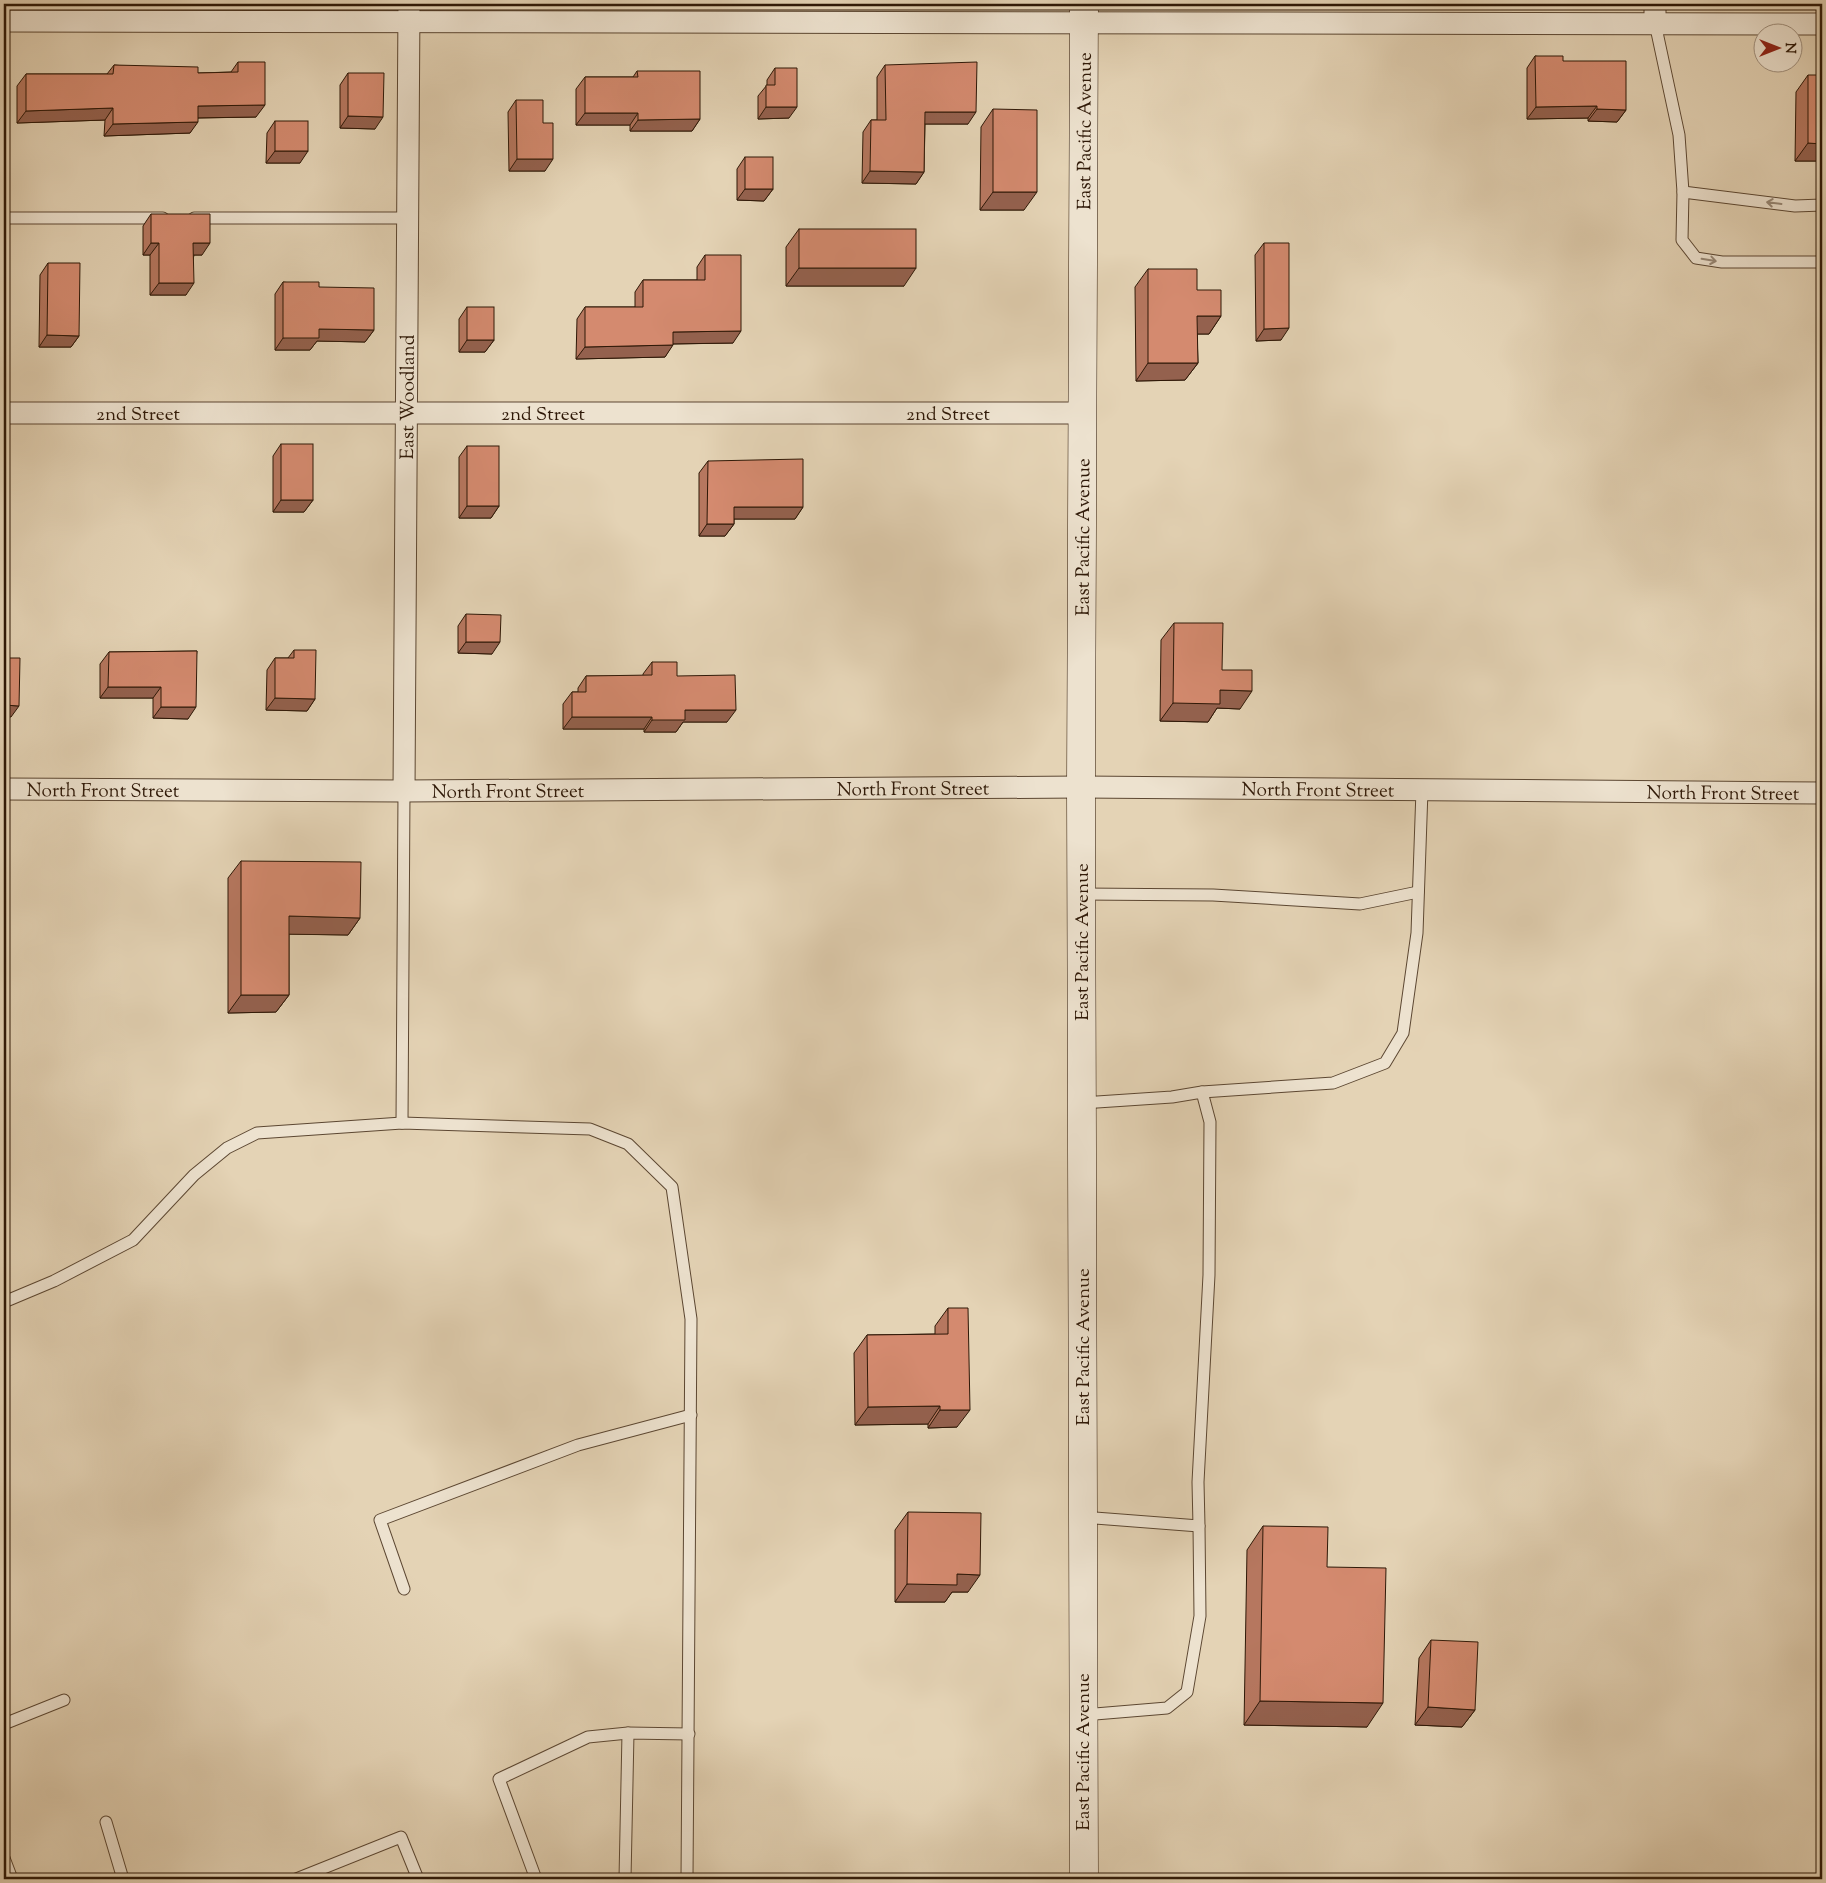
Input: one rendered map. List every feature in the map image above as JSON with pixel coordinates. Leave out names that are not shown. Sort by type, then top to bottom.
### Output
[{"type":"main road","name":"East Pacific Avenue","points":[[1084,13],[1081,787],[1082,1716],[1084,1879]]},
{"type":"street","points":[[4,21],[409,13],[1655,13],[1822,24]]},
{"type":"street","name":"East Woodland","points":[[404,791],[409,13]]},
{"type":"street","name":"2nd Street","points":[[4,412],[1082,413]]},
{"type":"street","name":"North Front Street","points":[[4,789],[404,791],[1081,787],[1822,793]]},
{"type":"lane","points":[[1655,13],[1679,135],[1684,192],[1682,240],[1696,258],[1722,262],[1822,262]]},
{"type":"lane","points":[[1684,192],[1795,206],[1822,205]]},
{"type":"lane","points":[[4,218],[408,218]]},
{"type":"lane","points":[[1082,1103],[1333,1083],[1385,1063],[1403,1033],[1417,933],[1422,790]]},
{"type":"lane","points":[[402,1123],[404,791]]},
{"type":"lane","points":[[1081,894],[1213,895],[1360,904],[1418,892]]},
{"type":"lane","points":[[1082,1716],[1166,1708],[1187,1692],[1200,1616],[1198,1482],[1209,1275],[1210,1122],[1202,1092]]},
{"type":"lane","points":[[4,1302],[54,1282],[132,1240],[201,1170],[227,1148],[257,1134],[402,1123],[590,1129],[628,1144],[672,1187],[691,1319],[687,1879]]},
{"type":"lane","points":[[404,1588],[380,1520],[578,1445],[691,1415]]},
{"type":"lane","points":[[1082,1517],[1199,1526]]},
{"type":"lane","points":[[4,1724],[64,1700]]},
{"type":"lane","points":[[536,1879],[499,1779],[588,1738],[628,1733],[689,1734]]},
{"type":"lane","points":[[625,1879],[628,1733]]},
{"type":"lane","points":[[106,1822],[123,1879]]},
{"type":"lane","points":[[296,1879],[401,1837],[418,1879]]},
{"type":"lane","points":[[4,1858],[12,1879]]},
{"type":"building","points":[[1535,56],[1563,56],[1563,61],[1626,61],[1626,110],[1597,109],[1597,106],[1536,107]]},
{"type":"building","points":[[238,62],[265,62],[265,105],[198,106],[198,122],[113,124],[113,108],[26,111],[26,74],[113,74],[114,65],[198,67],[198,73],[238,72]]},
{"type":"building","points":[[977,62],[976,112],[925,112],[924,172],[870,171],[871,120],[886,120],[885,65]]},
{"type":"building","points":[[775,68],[797,68],[797,107],[766,107],[766,85],[775,85]]},
{"type":"building","points":[[637,71],[700,71],[700,119],[638,120],[638,113],[585,113],[585,77],[638,77]]},
{"type":"building","points":[[348,73],[384,73],[383,117],[348,116]]},
{"type":"building","points":[[1808,75],[1822,75],[1822,144],[1808,143]]},
{"type":"building","points":[[516,100],[543,100],[543,123],[553,123],[553,159],[517,159]]},
{"type":"building","points":[[993,109],[1037,110],[1037,192],[993,192]]},
{"type":"building","points":[[275,121],[308,121],[308,151],[275,151]]},
{"type":"building","points":[[745,157],[773,157],[773,189],[745,189]]},
{"type":"building","points":[[151,214],[210,214],[210,243],[193,243],[194,283],[159,283],[159,243],[151,243]]},
{"type":"building","points":[[799,229],[916,229],[916,268],[799,268]]},
{"type":"building","points":[[1264,243],[1289,243],[1289,328],[1264,329]]},
{"type":"building","points":[[705,255],[741,255],[741,331],[673,332],[673,345],[585,347],[585,307],[643,307],[643,280],[705,280]]},
{"type":"building","points":[[48,263],[80,263],[79,336],[47,335]]},
{"type":"building","points":[[1148,269],[1197,269],[1197,290],[1221,290],[1221,316],[1197,316],[1198,363],[1148,363]]},
{"type":"building","points":[[283,282],[319,282],[319,287],[374,288],[374,330],[319,329],[319,338],[283,338]]},
{"type":"building","points":[[4,292],[8,292],[8,336],[4,336]]},
{"type":"building","points":[[467,307],[494,307],[494,340],[467,340]]},
{"type":"building","points":[[281,444],[313,444],[313,500],[281,500]]},
{"type":"building","points":[[467,446],[499,446],[499,506],[467,506]]},
{"type":"building","points":[[803,459],[803,507],[734,507],[734,524],[707,524],[708,461]]},
{"type":"building","points":[[466,614],[501,615],[500,642],[466,642]]},
{"type":"building","points":[[1174,623],[1223,623],[1222,670],[1252,670],[1252,691],[1220,690],[1220,704],[1173,703]]},
{"type":"building","points":[[294,650],[316,650],[315,699],[275,698],[275,658],[294,658]]},
{"type":"building","points":[[197,651],[196,707],[161,707],[161,687],[108,687],[109,652]]},
{"type":"building","points":[[4,658],[20,658],[19,706],[4,705]]},
{"type":"building","points":[[652,662],[677,662],[677,676],[735,675],[736,710],[685,710],[685,720],[652,720],[652,717],[572,717],[572,692],[586,692],[586,676],[652,675]]},
{"type":"building","points":[[241,861],[361,862],[360,918],[289,916],[289,995],[241,995]]},
{"type":"building","points":[[948,1308],[968,1308],[970,1410],[940,1410],[940,1406],[868,1407],[867,1335],[948,1334]]},
{"type":"building","points":[[908,1512],[981,1513],[980,1575],[957,1574],[957,1585],[907,1584]]},
{"type":"building","points":[[1263,1526],[1328,1527],[1327,1567],[1386,1568],[1383,1703],[1260,1701]]},
{"type":"building","points":[[1431,1640],[1478,1642],[1475,1710],[1428,1707]]}]
